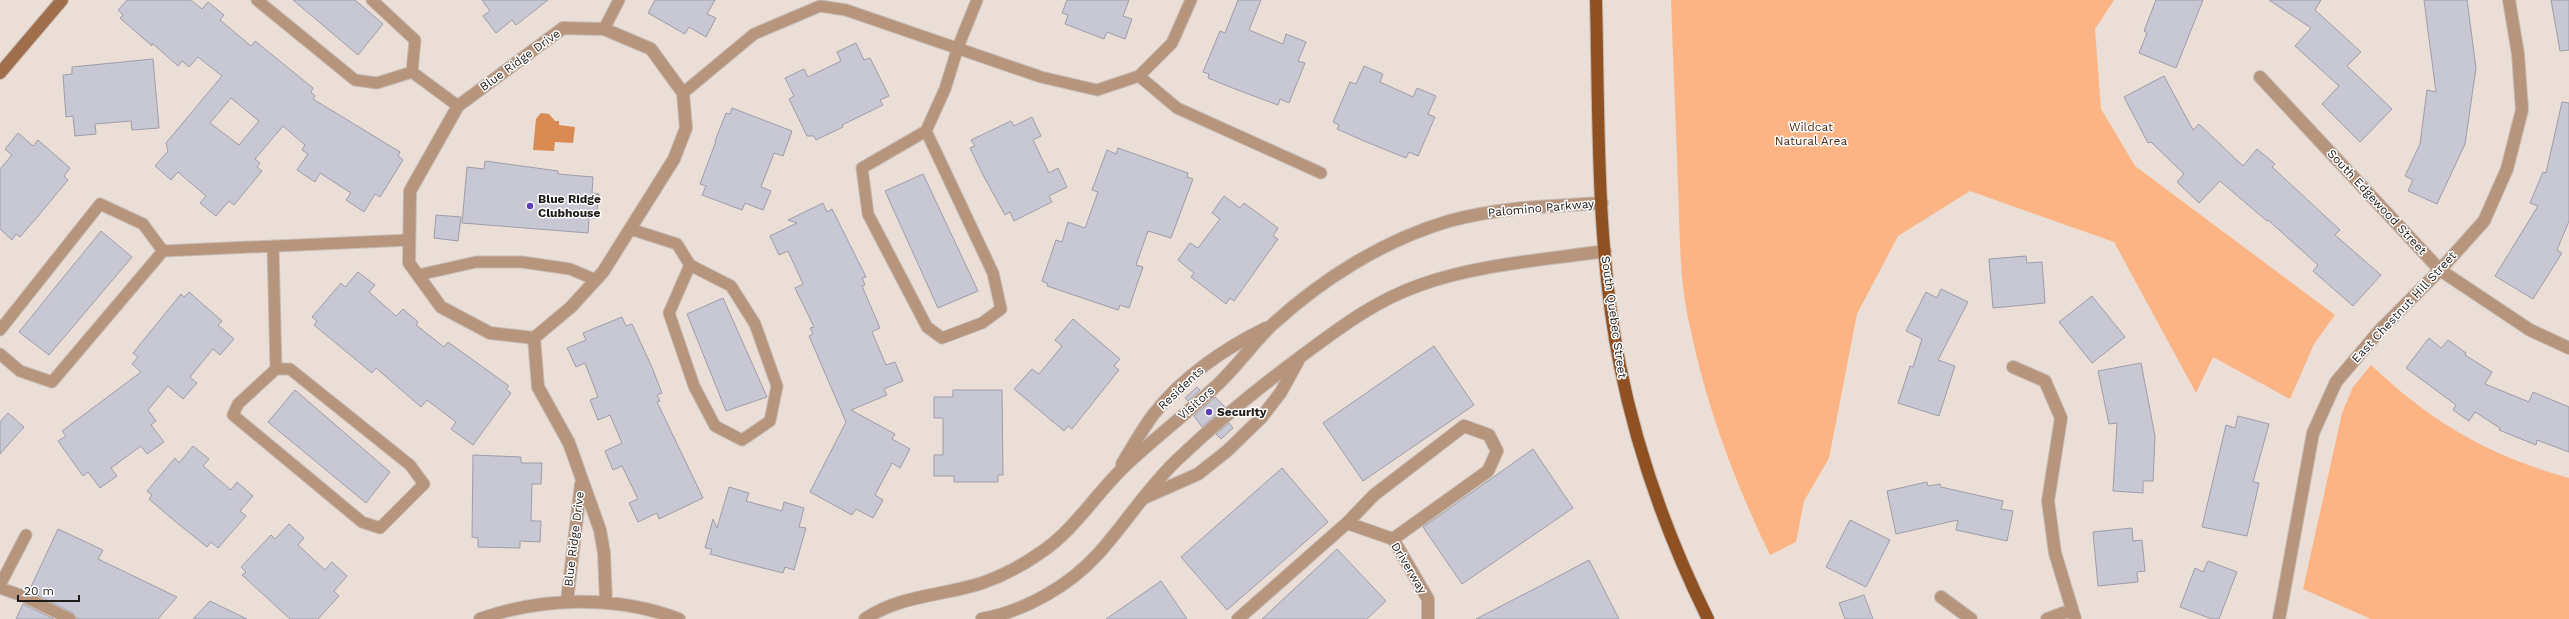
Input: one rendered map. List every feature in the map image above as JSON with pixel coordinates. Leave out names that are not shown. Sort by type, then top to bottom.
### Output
[{"type":"main road","name":"South Quebec Street","points":[[1596,0],[1602,203],[1605,251],[1620,365],[1642,456],[1675,547],[1708,619]]},
{"type":"street","points":[[0,73],[62,0]]},
{"type":"street","name":"East Chestnut Hill Street","points":[[2279,619],[2313,433],[2336,382],[2380,330],[2440,270],[2484,221],[2507,169],[2522,110],[2518,54],[2509,0]]},
{"type":"street","name":"Blue Ridge Drive","points":[[606,602],[604,553],[600,530],[569,442],[538,387],[534,338],[490,333],[441,307],[410,263],[410,191],[458,106],[563,28],[604,29],[651,49],[683,92]]},
{"type":"street","name":"South Edgewood Street","points":[[2260,76],[2440,270],[2530,330],[2569,348]]},
{"type":"street","points":[[534,338],[571,307],[596,280],[674,159],[686,128],[683,92]]},
{"type":"street","name":"Palomino Parkway","points":[[1271,326],[1346,269],[1380,249],[1418,231],[1486,213],[1602,203]]},
{"type":"street","points":[[982,619],[1021,608],[1046,595],[1073,576],[1097,555],[1143,499],[1183,455],[1239,405],[1348,320],[1371,306],[1422,284],[1478,270],[1605,251]]},
{"type":"street","name":"Visitors","points":[[1116,476],[1215,387],[1242,360],[1271,326]]},
{"type":"street","name":"Residents","points":[[1116,476],[1154,414],[1181,387],[1237,342],[1271,326]]},
{"type":"street","points":[[1143,499],[1198,474],[1227,450],[1269,408],[1281,392],[1300,358]]},
{"type":"street","points":[[2013,367],[2045,381],[2061,418],[2048,501],[2054,553],[2073,614],[2047,619]]},
{"type":"street","points":[[1238,619],[1347,523],[1374,495],[1464,426],[1489,435],[1497,451],[1488,471],[1393,539]]},
{"type":"street","points":[[865,619],[896,602],[982,583],[1011,570],[1042,553],[1064,535],[1116,476]]},
{"type":"street","name":"Blue Ridge Drive","points":[[567,602],[581,477]]},
{"type":"street","name":"Driverway","points":[[1347,523],[1393,539],[1428,599],[1428,619]]},
{"type":"street","points":[[1942,597],[1971,619]]},
{"type":"street","points":[[480,619],[526,606],[567,602],[606,602],[639,608],[679,619]]},
{"type":"lane","points":[[257,0],[355,80],[377,83],[412,72]]},
{"type":"lane","points":[[372,0],[415,40],[412,72]]},
{"type":"lane","points":[[604,29],[620,0]]},
{"type":"lane","points":[[926,131],[993,273],[1001,309],[982,323],[942,338],[927,328],[868,214],[862,168],[926,131],[945,89],[958,47],[977,0]]},
{"type":"lane","points":[[683,92],[754,34],[820,6],[846,10],[958,47],[1041,77],[1097,90],[1139,76],[1172,43],[1191,0]]},
{"type":"lane","points":[[412,72],[458,106]]},
{"type":"lane","points":[[1139,76],[1177,108],[1321,173]]},
{"type":"lane","points":[[0,330],[100,204],[143,224],[163,251]]},
{"type":"lane","points":[[630,229],[677,244],[690,265],[732,286],[755,324],[777,386],[770,421],[742,440],[715,426],[694,386],[669,313],[690,265]]},
{"type":"lane","points":[[0,354],[20,371],[52,382],[163,251],[409,240]]},
{"type":"lane","points":[[273,246],[276,369],[238,404],[233,415],[362,522],[380,528],[424,484],[410,465],[290,369],[276,369]]},
{"type":"lane","points":[[418,275],[476,262],[522,262],[570,268],[596,280]]},
{"type":"lane","points":[[0,585],[26,535]]},
{"type":"lane","points":[[0,588],[22,596],[70,619]]},
{"type":"green space","name":"Wildcat Natural Area","points":[[1671,0],[2114,0],[2095,29],[2101,109],[2135,166],[2335,315],[2314,344],[2290,399],[2213,357],[2196,393],[2114,242],[1970,191],[1898,236],[1857,314],[1829,458],[1804,501],[1796,542],[1770,555],[1744,499],[1712,412],[1703,382],[1683,289],[1680,255]]},
{"type":"green space","points":[[2371,365],[2416,404],[2462,435],[2513,459],[2569,478],[2569,619],[2371,619],[2303,589],[2342,413],[2353,387]]},
{"type":"shaded area","points":[[541,113],[549,114],[555,121],[559,121],[559,125],[575,127],[573,143],[555,142],[554,151],[533,150],[536,119]]},
{"type":"building","points":[[127,0],[191,0],[202,9],[208,2],[224,15],[220,20],[251,46],[255,41],[313,88],[311,92],[315,96],[313,99],[400,152],[398,156],[403,160],[380,197],[375,194],[364,212],[346,200],[351,193],[320,173],[315,182],[297,170],[308,154],[302,150],[305,145],[283,126],[255,159],[260,163],[257,167],[262,171],[234,205],[229,201],[216,216],[200,203],[206,196],[178,172],[171,180],[155,166],[168,151],[166,143],[222,76],[198,57],[189,67],[182,61],[178,66],[120,18],[123,15],[118,10]],"holes":[[[231,98],[259,121],[239,145],[210,123]]]},
{"type":"building","points":[[293,0],[355,0],[383,24],[358,55]]},
{"type":"building","points":[[482,0],[548,0],[516,25],[512,20],[496,33],[483,16],[490,11]]},
{"type":"building","points":[[655,0],[715,0],[707,14],[716,18],[706,37],[689,27],[685,34],[648,13]]},
{"type":"building","points":[[1067,0],[1129,0],[1123,16],[1132,19],[1125,39],[1107,32],[1104,39],[1065,24],[1068,15],[1062,13]]},
{"type":"building","points":[[1238,0],[1261,0],[1249,30],[1283,44],[1286,34],[1306,42],[1298,61],[1305,63],[1289,103],[1280,99],[1278,105],[1208,78],[1209,74],[1203,72],[1220,31],[1225,33]]},
{"type":"building","points":[[2156,0],[2203,0],[2176,68],[2139,53],[2147,33],[2144,31]]},
{"type":"building","points":[[2269,0],[2321,0],[2315,10],[2361,52],[2347,66],[2392,109],[2360,142],[2322,104],[2339,86],[2295,46],[2311,28]]},
{"type":"building","points":[[2424,0],[2467,0],[2476,68],[2465,144],[2437,204],[2408,191],[2413,180],[2405,176],[2420,144],[2427,90],[2436,92]]},
{"type":"building","points":[[2551,0],[2569,0],[2569,50],[2560,51]]},
{"type":"building","points":[[856,43],[864,60],[870,58],[889,96],[880,100],[883,105],[842,125],[843,127],[816,140],[814,136],[807,136],[789,99],[794,96],[785,78],[804,69],[808,77],[841,61],[837,52]]},
{"type":"building","points":[[153,59],[159,128],[132,130],[131,121],[95,124],[96,134],[75,136],[73,116],[66,117],[63,75],[72,74],[72,67]]},
{"type":"building","points":[[1364,66],[1383,74],[1380,82],[1413,97],[1417,88],[1436,96],[1428,114],[1435,117],[1418,156],[1409,152],[1406,158],[1337,129],[1339,125],[1333,122],[1350,82],[1356,84]]},
{"type":"building","points":[[2164,76],[2193,130],[2199,124],[2243,166],[2257,149],[2275,164],[2272,167],[2340,230],[2335,235],[2381,275],[2353,306],[2313,271],[2318,265],[2268,220],[2267,221],[2220,181],[2199,203],[2177,182],[2184,174],[2151,142],[2148,143],[2124,97]]},
{"type":"building","points":[[2562,102],[2569,103],[2569,221],[2557,250],[2562,253],[2533,299],[2495,276],[2538,206],[2530,203],[2543,172],[2546,173]]},
{"type":"building","points":[[732,108],[792,131],[783,156],[774,153],[761,187],[771,191],[763,210],[745,203],[742,210],[702,195],[706,186],[700,184],[726,113],[730,114]]},
{"type":"building","points":[[1032,117],[1041,136],[1033,140],[1049,173],[1058,168],[1067,187],[1049,196],[1052,202],[1014,221],[1010,212],[1005,215],[983,175],[970,148],[975,146],[971,140],[1011,121],[1014,126]]},
{"type":"building","points":[[18,133],[33,146],[38,140],[70,168],[64,176],[68,180],[20,237],[16,234],[12,240],[0,229],[0,169],[12,155],[5,149]]},
{"type":"building","points":[[1118,148],[1188,173],[1187,177],[1193,179],[1171,238],[1148,231],[1136,265],[1143,267],[1129,308],[1120,305],[1118,310],[1047,286],[1048,284],[1042,281],[1056,240],[1062,242],[1068,222],[1085,228],[1098,192],[1092,190],[1107,150],[1116,154]]},
{"type":"building","name":"Blue Ridge Clubhouse","points":[[485,161],[558,171],[558,174],[593,177],[592,193],[599,194],[596,218],[589,218],[588,233],[462,223],[467,167],[484,169]]},
{"type":"building","points":[[923,174],[978,291],[938,308],[885,191]]},
{"type":"building","points":[[1224,196],[1240,208],[1244,203],[1278,228],[1273,236],[1278,239],[1234,301],[1230,298],[1226,304],[1191,277],[1194,273],[1178,260],[1190,243],[1198,248],[1220,219],[1212,213]]},
{"type":"building","points":[[823,203],[827,212],[832,209],[866,277],[862,278],[865,285],[862,286],[880,328],[872,332],[886,365],[895,362],[903,381],[884,389],[887,395],[851,410],[895,434],[892,439],[910,449],[900,468],[892,463],[875,495],[883,500],[873,518],[856,509],[852,515],[810,492],[846,422],[809,336],[813,334],[810,328],[814,327],[795,288],[803,284],[788,251],[779,255],[770,236],[797,223],[788,220]]},
{"type":"building","points":[[436,215],[461,217],[458,241],[434,238]]},
{"type":"building","points":[[101,231],[132,257],[49,355],[19,332]]},
{"type":"building","points":[[2026,256],[2027,263],[2042,262],[2045,303],[1993,308],[1989,259]]},
{"type":"building","points":[[358,272],[375,285],[369,292],[396,316],[403,309],[418,322],[416,325],[444,347],[448,342],[509,386],[506,389],[511,393],[473,445],[451,429],[456,422],[427,400],[421,407],[376,368],[372,373],[314,325],[317,321],[312,317],[341,283],[345,287]]},
{"type":"building","points":[[1941,289],[1968,302],[1938,360],[1955,366],[1939,416],[1898,403],[1910,366],[1913,367],[1922,339],[1906,331],[1926,292],[1937,298]]},
{"type":"building","points":[[189,292],[222,321],[218,325],[234,339],[220,355],[213,349],[190,377],[197,383],[183,399],[168,386],[148,410],[156,421],[151,425],[164,442],[147,454],[141,446],[111,468],[117,476],[100,488],[88,472],[83,476],[58,441],[66,436],[62,431],[141,372],[132,364],[138,357],[133,353],[181,294],[184,297]]},
{"type":"building","points":[[2092,296],[2125,337],[2092,363],[2059,322]]},
{"type":"building","points":[[723,298],[767,397],[726,411],[687,314]]},
{"type":"building","points":[[622,317],[626,326],[632,324],[651,365],[662,393],[657,395],[660,401],[657,402],[703,498],[659,519],[657,513],[638,522],[629,503],[638,499],[622,466],[613,470],[605,451],[622,443],[610,415],[598,420],[590,400],[598,397],[585,363],[576,367],[567,348],[586,340],[583,333]]},
{"type":"building","points":[[1073,319],[1120,359],[1114,366],[1119,370],[1072,429],[1068,426],[1064,431],[1014,389],[1032,369],[1039,374],[1062,346],[1055,340]]},
{"type":"building","points":[[2429,338],[2441,348],[2448,340],[2466,353],[2465,355],[2492,372],[2485,384],[2529,402],[2533,392],[2569,407],[2569,452],[2537,440],[2536,445],[2499,430],[2500,428],[2475,412],[2469,421],[2453,410],[2456,405],[2406,368]]},
{"type":"building","points":[[1434,346],[1474,405],[1363,481],[1323,423]]},
{"type":"building","points":[[2141,363],[2155,436],[2153,481],[2143,481],[2143,493],[2113,491],[2117,423],[2109,424],[2098,371]]},
{"type":"building","points":[[1197,387],[1200,390],[1188,401],[1185,398]]},
{"type":"building","points":[[295,390],[390,472],[366,503],[268,422]]},
{"type":"building","points":[[953,390],[1002,390],[1003,475],[998,475],[998,482],[954,482],[954,476],[934,476],[934,455],[943,455],[943,418],[934,418],[934,397],[953,397]]},
{"type":"building","name":"Security","points":[[1215,397],[1225,407],[1202,427],[1194,416]]},
{"type":"building","points":[[8,413],[24,427],[0,454],[0,422]]},
{"type":"building","points":[[2238,416],[2269,424],[2253,482],[2259,483],[2247,536],[2202,527],[2226,425],[2235,428]]},
{"type":"building","points":[[1229,423],[1233,428],[1221,439],[1216,434]]},
{"type":"building","points":[[193,446],[209,459],[203,466],[231,490],[237,482],[253,496],[240,511],[246,516],[218,548],[211,542],[207,547],[149,499],[152,495],[147,491],[175,458],[179,463]]},
{"type":"building","points":[[1533,449],[1573,508],[1462,584],[1423,527]]},
{"type":"building","points":[[473,455],[521,457],[521,463],[542,463],[541,484],[532,484],[531,521],[541,521],[540,542],[520,541],[520,548],[478,547],[478,538],[472,537]]},
{"type":"building","points":[[1282,468],[1328,522],[1227,610],[1181,557]]},
{"type":"building","points":[[1927,482],[1928,486],[1940,484],[1941,487],[2003,501],[2001,509],[2013,511],[2007,541],[1956,530],[1958,520],[1896,534],[1887,491]]},
{"type":"building","points":[[729,487],[749,493],[746,501],[782,511],[784,502],[804,508],[799,527],[806,528],[794,570],[785,567],[783,573],[710,554],[712,549],[705,548],[713,519],[717,528]]},
{"type":"building","points":[[1850,520],[1890,540],[1866,587],[1826,567]]},
{"type":"building","points":[[289,524],[304,538],[298,545],[325,570],[332,562],[347,576],[334,591],[339,596],[318,619],[290,619],[242,575],[246,572],[241,567],[271,535],[275,539]]},
{"type":"building","points":[[2132,528],[2133,541],[2142,540],[2145,571],[2137,572],[2138,582],[2098,586],[2093,532]]},
{"type":"building","points":[[58,529],[103,550],[98,559],[177,597],[158,619],[77,619],[73,613],[29,591]]},
{"type":"building","points":[[1337,549],[1386,601],[1367,619],[1262,619]]},
{"type":"building","points":[[1589,560],[1619,619],[1476,619],[1540,586]]},
{"type":"building","points":[[2208,561],[2237,572],[2219,619],[2212,619],[2180,607],[2195,568],[2203,572]]},
{"type":"building","points":[[1161,581],[1187,619],[1106,619]]},
{"type":"building","points":[[1864,595],[1873,619],[1845,619],[1839,603]]},
{"type":"building","points":[[210,601],[247,619],[193,619]]},
{"type":"building","points":[[23,604],[54,619],[16,619]]},
{"type":"place","name":"Blue Ridge Clubhouse","points":[[530,206]]},
{"type":"place","name":"Security","points":[[1209,412]]}]
